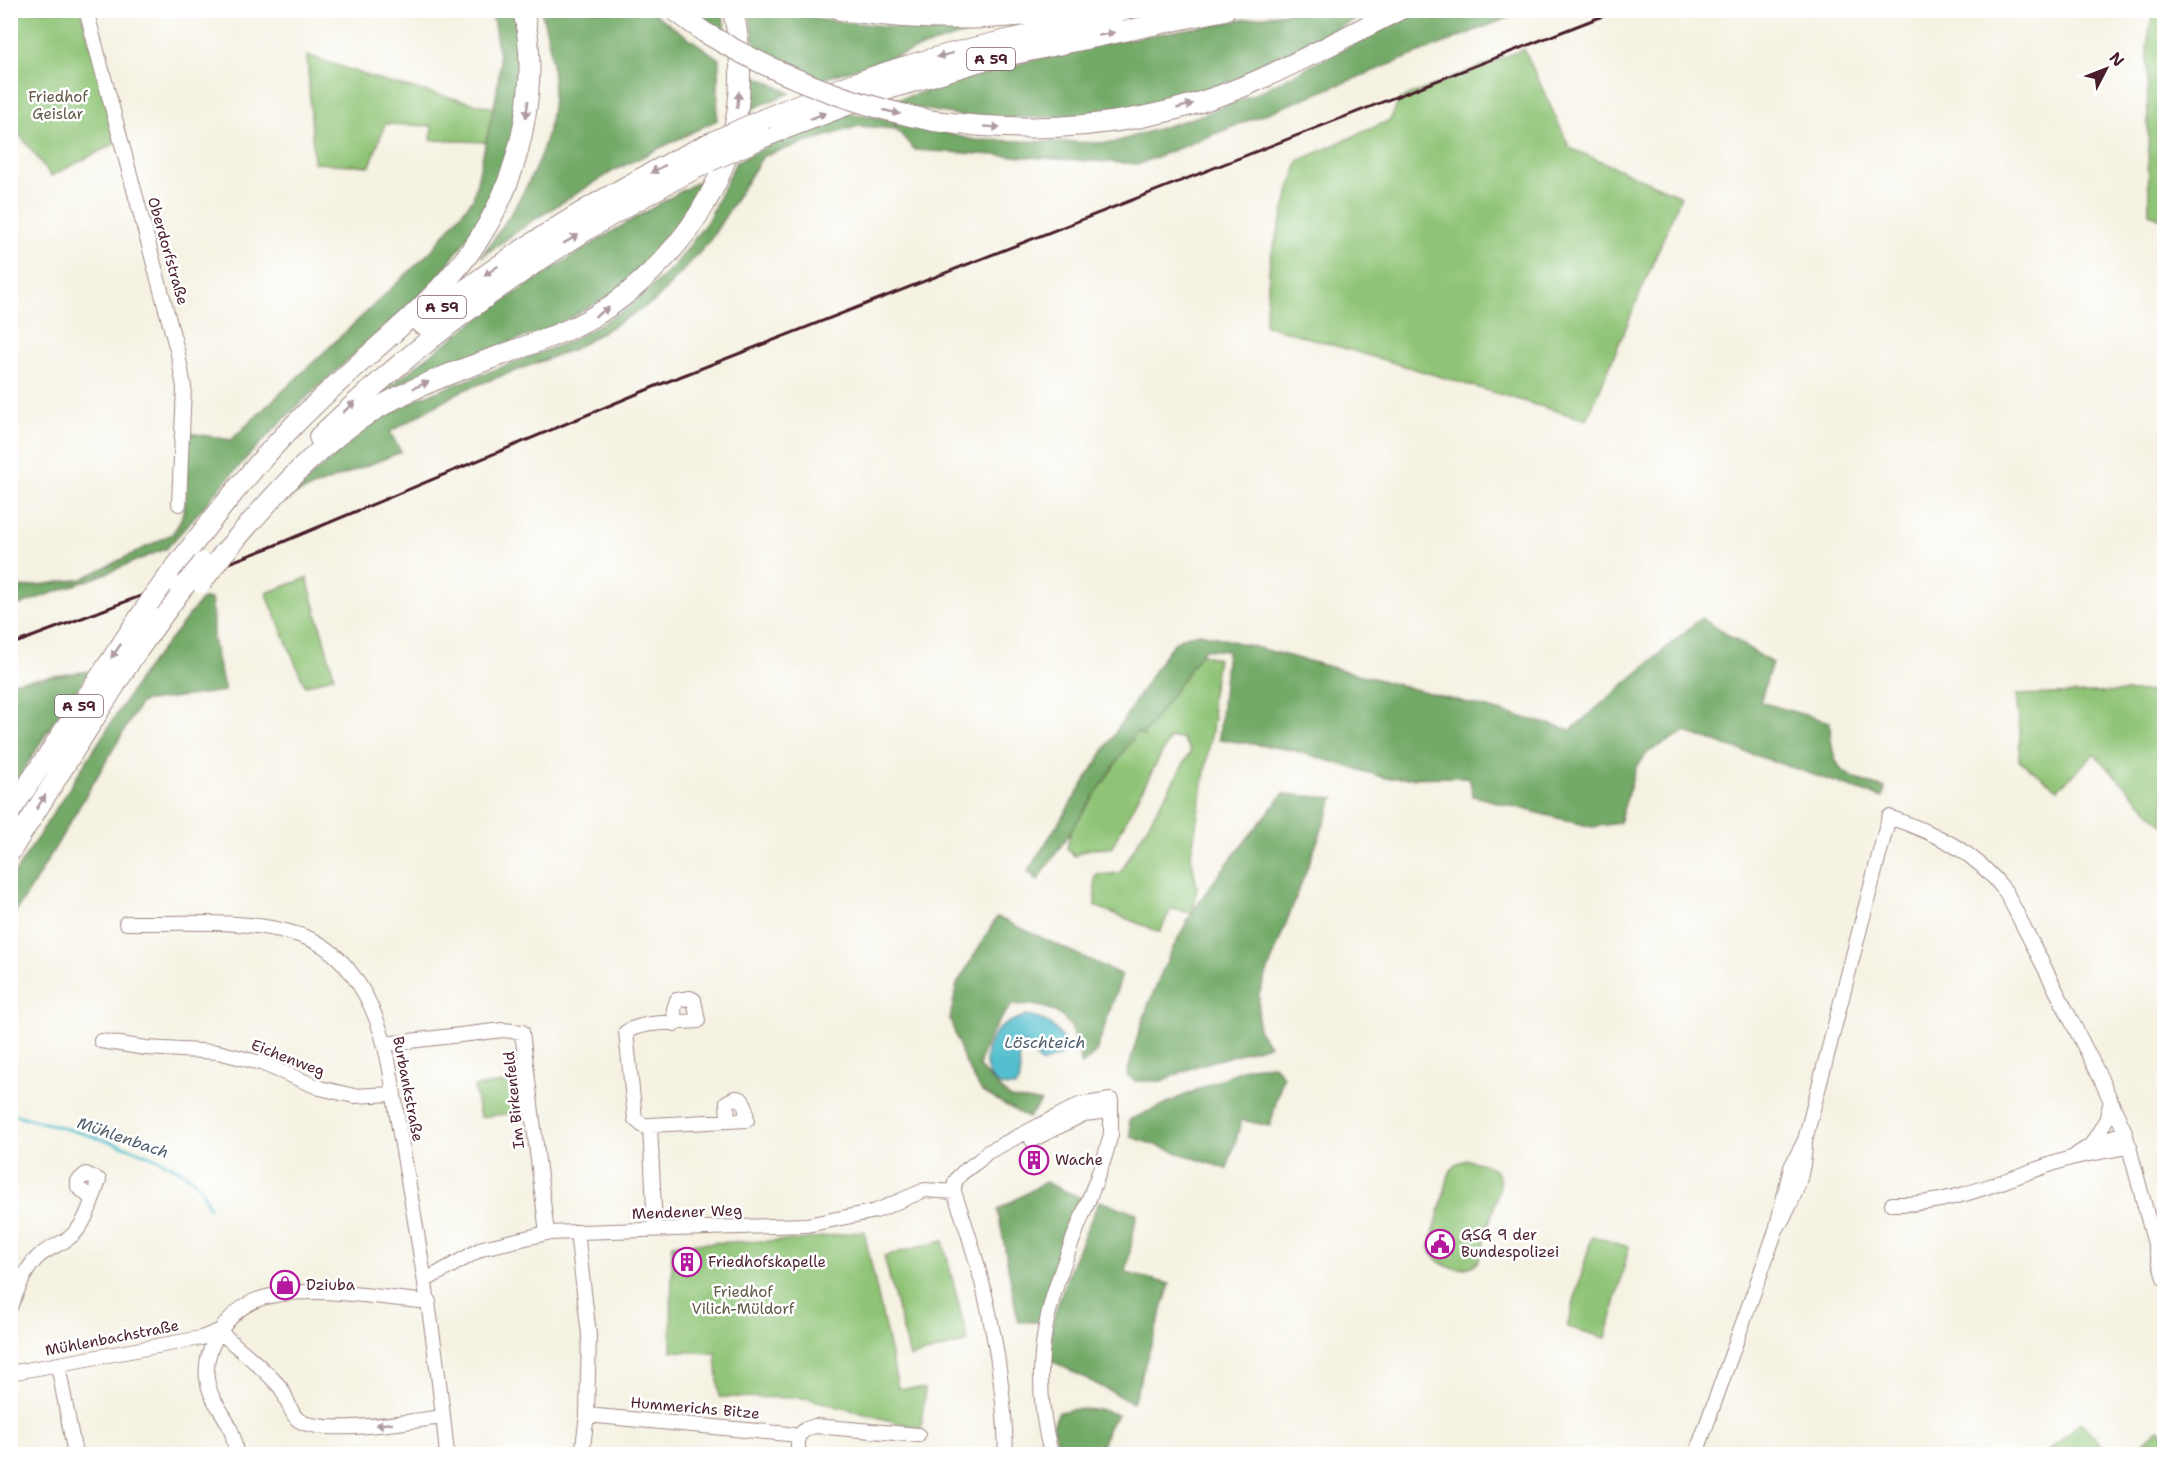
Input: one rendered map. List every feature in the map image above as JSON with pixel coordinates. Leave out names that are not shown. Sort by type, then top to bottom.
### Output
[{"type":"highway","points":[[97,713],[141,662],[201,583],[214,538],[267,453],[329,390],[434,295],[484,234],[497,211],[521,144],[527,107],[530,50],[523,10]]},
{"type":"highway","points":[[674,10],[704,32],[764,65],[829,94],[880,109],[934,121],[1015,128],[1068,127],[1173,110],[1248,84],[1399,10]]},
{"type":"highway","points":[[214,538],[239,528],[261,511],[333,440],[378,408],[413,389],[567,330],[601,313],[632,291],[667,256],[700,214],[724,167],[733,139],[741,71],[733,10]]},
{"type":"highway","points":[[842,10],[944,21],[1014,18],[1073,10]]},
{"type":"highway","name":"A 59","points":[[10,812],[149,603],[203,563],[214,538],[328,403],[448,302],[579,213],[884,73],[938,57],[1076,26],[1124,10]]},
{"type":"highway","name":"A 59","points":[[765,127],[981,61],[1225,10]]},
{"type":"highway","name":"A 59","points":[[239,528],[344,412],[403,360],[465,311],[552,250],[710,152]]},
{"type":"highway","name":"A 59","points":[[10,852],[133,657],[175,584],[182,558],[214,538]]},
{"type":"street","name":"Oberdorfstraße","points":[[86,10],[178,354],[184,387],[179,504]]},
{"type":"street","points":[[1696,1455],[1776,1230],[1791,1167],[1805,1140],[1889,818],[1952,842],[1982,863],[1998,880],[2021,917],[2125,1132],[2164,1278]]},
{"type":"street","name":"Burbankstraße","points":[[126,923],[271,928],[311,940],[338,958],[356,979],[370,1004],[384,1044],[426,1280],[447,1455]]},
{"type":"street","points":[[675,1024],[632,1028],[626,1032],[635,1119],[643,1126],[728,1120]]},
{"type":"street","name":"Im Birkenfeld","points":[[384,1044],[516,1029],[522,1032],[548,1233]]},
{"type":"street","name":"Eichenweg","points":[[102,1041],[146,1048],[218,1052],[261,1063],[320,1089],[354,1096],[392,1094]]},
{"type":"street","points":[[2091,1145],[2102,1128],[2111,1101]]},
{"type":"street","points":[[1006,1455],[1002,1381],[986,1293],[971,1239],[954,1192],[957,1178],[981,1161],[986,1153],[1013,1144],[1045,1128],[1111,1105],[1111,1134],[1106,1156],[1050,1301],[1042,1336],[1040,1396],[1051,1455]]},
{"type":"street","points":[[650,1125],[654,1229]]},
{"type":"street","points":[[2072,1158],[2091,1145],[2125,1132]]},
{"type":"street","points":[[1892,1204],[1931,1203],[1960,1197],[2072,1158],[2130,1146]]},
{"type":"street","name":"Mendener Weg","points":[[426,1280],[483,1248],[548,1233],[807,1224],[876,1210],[925,1190],[954,1192]]},
{"type":"street","points":[[10,1308],[30,1265],[39,1256],[70,1237],[81,1225],[92,1199]]},
{"type":"street","points":[[577,1232],[589,1335],[587,1415],[582,1455]]},
{"type":"street","points":[[236,1455],[231,1429],[212,1400],[206,1377],[212,1344],[219,1331],[234,1316],[265,1297],[318,1293],[429,1302]]},
{"type":"street","points":[[219,1331],[267,1372],[282,1389],[295,1417],[304,1423],[332,1427],[362,1426],[442,1417]]},
{"type":"street","name":"Mühlenbachstraße","points":[[10,1372],[201,1338],[219,1331]]},
{"type":"street","points":[[58,1365],[75,1455]]},
{"type":"street","name":"Hummerichs Bitze","points":[[587,1415],[798,1436],[806,1429],[815,1426],[918,1435]]},
{"type":"street","points":[[798,1436],[798,1455]]},
{"type":"green space","name":"Friedhof Geislar","points":[[26,11],[81,11],[118,142],[51,176],[11,123],[10,22]]},
{"type":"green space","points":[[492,11],[513,11],[522,70],[510,154],[480,221],[434,282],[293,410],[248,456],[167,548],[97,577],[11,608],[11,589],[82,579],[172,534],[179,524],[186,499],[184,432],[231,440],[431,251],[473,199],[496,97],[500,64]]},
{"type":"green space","points":[[541,11],[650,11],[719,59],[717,120],[613,171],[532,221],[481,257],[520,198],[535,170],[545,142],[551,112],[553,81],[550,48]]},
{"type":"green space","points":[[692,11],[722,11],[726,34]]},
{"type":"green space","points":[[749,11],[791,11],[824,20],[935,31],[983,28],[820,80],[755,49]]},
{"type":"green space","points":[[1295,11],[1372,11],[1232,81],[1192,96],[1099,117],[977,118],[885,103],[1074,48]]},
{"type":"green space","points":[[1419,11],[1525,11],[1139,164],[915,150],[896,129],[859,126],[763,156],[709,242],[655,301],[574,349],[461,391],[390,432],[401,452],[288,497],[366,428],[417,399],[568,342],[628,308],[675,265],[707,222],[736,162],[802,129],[850,113],[893,120],[896,127],[896,121],[974,140],[1112,143],[1199,116],[1251,96]]},
{"type":"green space","points":[[2153,11],[2164,11],[2164,221],[2149,213],[2147,46]]},
{"type":"green space","points":[[1524,49],[1570,148],[1681,196],[1587,420],[1265,325],[1270,260],[1298,161],[1390,120],[1400,99]]},
{"type":"green space","points":[[307,55],[386,82],[494,108],[488,142],[431,140],[432,126],[385,124],[370,166],[314,163]]},
{"type":"green space","points":[[752,74],[790,93],[749,110]]},
{"type":"green space","points":[[710,175],[660,251],[616,292],[556,326],[416,376],[376,397],[468,327],[537,279]]},
{"type":"green space","points":[[307,578],[334,676],[305,686],[266,593]]},
{"type":"green space","points":[[202,599],[211,599],[213,638],[225,691],[141,702],[30,890],[16,911],[11,910],[11,879],[143,673]]},
{"type":"green space","points":[[1701,618],[1772,663],[1760,702],[1830,722],[1833,751],[1841,769],[1858,780],[1885,788],[1883,798],[1685,732],[1648,752],[1636,768],[1619,823],[1592,827],[1473,796],[1469,777],[1386,778],[1293,750],[1219,739],[1227,651],[1204,649],[1143,736],[1137,732],[1038,880],[1028,871],[1165,654],[1176,641],[1189,635],[1201,633],[1571,730]]},
{"type":"green space","points":[[1189,649],[1218,659],[1211,700],[1214,718],[1191,856],[1197,887],[1193,913],[1171,909],[1160,932],[1095,906],[1095,875],[1120,873],[1191,751],[1182,738],[1170,738],[1111,848],[1089,849],[1074,856],[1067,848],[1073,821]]},
{"type":"green space","points":[[90,671],[56,718],[11,790],[11,682]]},
{"type":"green space","points":[[2164,691],[2164,826],[2094,754],[2058,789],[2019,760],[2020,732],[2016,695]]},
{"type":"green space","points":[[1283,794],[1334,798],[1259,994],[1258,1029],[1269,1045],[1197,1066],[1161,1081],[1135,1081],[1127,1075],[1138,1035],[1152,995],[1179,937],[1211,886]]},
{"type":"green space","points":[[997,917],[1122,975],[1096,1052],[1082,1065],[1071,1028],[1057,1013],[1035,1005],[1012,1005],[996,1026],[987,1041],[979,1067],[1010,1098],[1041,1102],[1028,1118],[981,1091],[964,1060],[950,1019],[957,984]]},
{"type":"green space","points":[[1274,1065],[1283,1076],[1270,1126],[1242,1120],[1227,1169],[1131,1137],[1129,1120],[1248,1067]]},
{"type":"green space","points":[[512,1082],[516,1113],[480,1117],[474,1087]]},
{"type":"green space","points":[[1467,1160],[1494,1169],[1500,1185],[1480,1258],[1475,1264],[1460,1268],[1437,1260],[1430,1246],[1450,1171],[1455,1164]]},
{"type":"green space","points":[[1045,1182],[1081,1198],[1039,1322],[1018,1322],[998,1210]]},
{"type":"green space","points":[[1099,1201],[1137,1213],[1126,1273],[1170,1284],[1133,1403],[1050,1360],[1049,1345],[1058,1304]]},
{"type":"green space","name":"Friedhof Vilich-Müldorf","points":[[864,1231],[898,1388],[925,1389],[921,1429],[806,1398],[719,1397],[716,1353],[671,1351],[672,1244],[800,1240]]},
{"type":"green space","points":[[1592,1236],[1629,1247],[1606,1338],[1567,1327]]},
{"type":"green space","points":[[943,1241],[968,1342],[910,1357],[884,1256]]},
{"type":"green space","points":[[1076,1409],[1102,1410],[1118,1415],[1108,1427],[1100,1454],[1060,1454],[1053,1425],[1059,1412]]},
{"type":"green space","points":[[2081,1422],[2110,1454],[2045,1454]]},
{"type":"green space","points":[[2159,1429],[2164,1434],[2164,1454],[2130,1454]]},
{"type":"water","name":"Löschteich","points":[[1025,1016],[1050,1024],[1065,1044],[1060,1056],[1041,1063],[1024,1043],[1019,1046],[1020,1080],[1015,1087],[1004,1086],[995,1082],[990,1076],[986,1059],[987,1049],[999,1029]]},
{"type":"waterway","name":"Mühlenbach","points":[[10,1113],[106,1140],[177,1169],[199,1186],[209,1208]]},
{"type":"railway","points":[[10,645],[266,549],[656,386],[1618,10]]},
{"type":"place","name":"Wache","points":[[1034,1160]]},
{"type":"place","name":"GSG 9 der Bundespolizei","points":[[1440,1244]]},
{"type":"place","name":"Friedhofskapelle","points":[[687,1262]]},
{"type":"place","name":"Dziuba","points":[[285,1285]]}]
